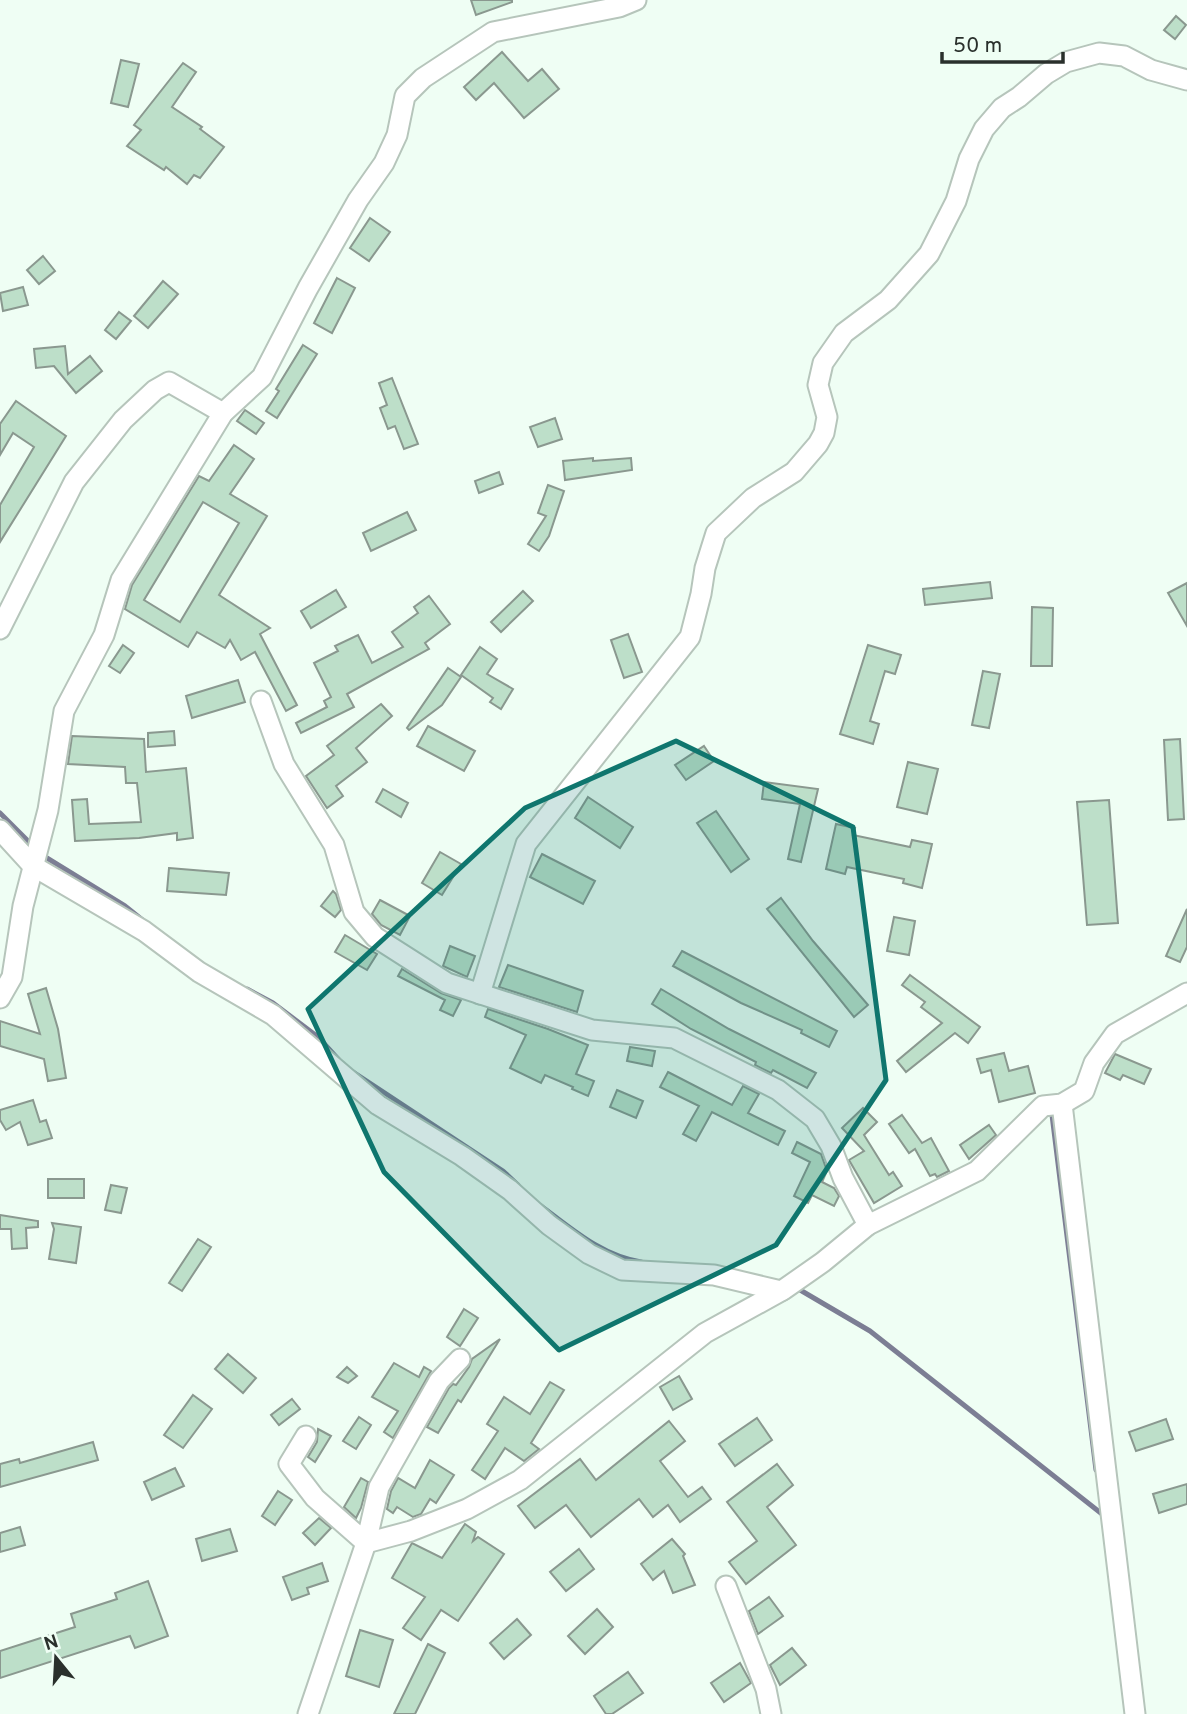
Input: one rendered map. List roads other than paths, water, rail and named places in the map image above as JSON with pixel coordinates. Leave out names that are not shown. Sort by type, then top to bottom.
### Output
[{"type":"street","points":[[0,998],[12,977],[23,906],[48,810],[64,711],[104,635],[121,580],[223,413],[262,377],[358,200],[384,163],[397,135],[405,96],[423,78],[493,32],[619,8],[636,0]]},
{"type":"street","points":[[480,994],[526,844],[690,637],[705,568],[716,533],[753,498],[794,472],[818,444],[824,433],[827,417],[818,385],[823,363],[844,333],[888,300],[929,254],[956,201],[970,159],[984,129],[1002,108],[1046,74],[1066,62],[1099,53],[1124,56],[1151,70],[1187,80]]},
{"type":"street","points":[[0,629],[74,482],[123,420],[155,390],[169,382],[223,413]]},
{"type":"street","points":[[261,701],[284,764],[334,845],[354,912],[375,937],[447,983],[592,1030],[674,1038],[778,1090],[815,1119],[831,1146],[843,1178],[868,1225]]},
{"type":"street","points":[[0,830],[33,866],[144,931],[199,972],[273,1015],[378,1105],[462,1156],[589,1254],[622,1270],[714,1275],[782,1291]]},
{"type":"street","points":[[366,1544],[467,1510],[520,1480],[705,1333],[782,1291],[868,1225],[977,1171],[1043,1106],[1062,1104],[1084,1091],[1094,1063],[1115,1034],[1187,993]]},
{"type":"street","points":[[1062,1104],[1135,1714]]},
{"type":"street","points":[[307,1714],[366,1544],[379,1487],[439,1381],[460,1359]]},
{"type":"street","points":[[306,1436],[289,1464],[315,1498],[366,1544]]},
{"type":"street","points":[[726,1586],[766,1689],[771,1714]]},
{"type":"waterway","points":[[0,813],[33,846]]},
{"type":"waterway","points":[[42,855],[125,906],[145,922]]},
{"type":"waterway","points":[[247,989],[273,1003],[318,1037],[338,1059]]},
{"type":"waterway","points":[[353,1072],[503,1171],[518,1185]]},
{"type":"waterway","points":[[1052,1115],[1096,1470]]},
{"type":"waterway","points":[[541,1206],[600,1248],[641,1262]]},
{"type":"waterway","points":[[795,1287],[870,1331],[1102,1514]]}]
